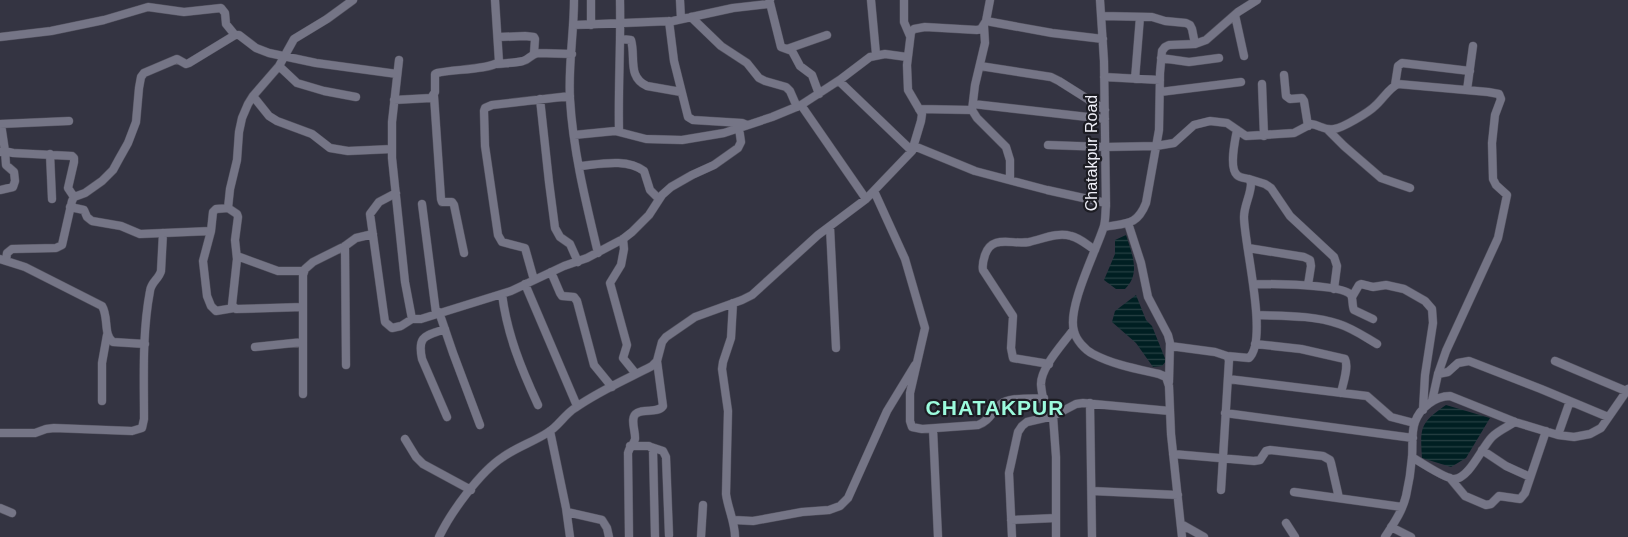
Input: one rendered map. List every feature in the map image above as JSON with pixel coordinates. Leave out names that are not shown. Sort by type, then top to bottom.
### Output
[{"type":"street","points":[[228,208],[230,189],[237,160],[242,118],[253,96],[279,66],[294,39],[327,19],[353,0]]},
{"type":"street","points":[[495,0],[500,58],[497,64]]},
{"type":"street","points":[[574,0],[570,96],[574,135],[586,204],[598,253]]},
{"type":"street","points":[[591,0],[591,25]]},
{"type":"street","points":[[619,132],[620,0]]},
{"type":"street","points":[[680,0],[681,19]]},
{"type":"street","points":[[871,0],[876,54]]},
{"type":"street","points":[[904,0],[904,22],[910,36]]},
{"type":"street","points":[[990,0],[985,24],[985,43],[972,107],[977,118],[1006,147],[1010,160],[1010,180]]},
{"type":"street","name":"Chatakpur Road","points":[[1073,330],[1072,319],[1083,277],[1104,227],[1106,203],[1103,39],[1100,0]]},
{"type":"street","points":[[1104,227],[1134,221],[1139,218],[1146,204],[1159,130],[1162,51],[1170,44],[1195,44],[1206,40],[1257,0]]},
{"type":"street","points":[[574,25],[670,21],[770,1],[781,47],[792,50],[800,66],[812,75],[819,94]]},
{"type":"street","points":[[0,36],[51,31],[104,20],[148,7],[184,12],[221,8],[226,24],[235,35],[239,35],[263,52],[397,74]]},
{"type":"street","points":[[1236,15],[1244,56]]},
{"type":"street","points":[[1101,16],[1152,17],[1165,21],[1186,23],[1192,29],[1195,44]]},
{"type":"street","points":[[690,17],[721,46],[747,63],[759,78],[786,87],[866,199]]},
{"type":"street","points":[[1135,79],[1140,17]]},
{"type":"street","points":[[396,192],[379,202],[370,214],[385,322],[392,328],[401,326],[412,319],[416,320],[502,294],[598,253],[623,239],[649,216],[659,199],[671,186],[714,166],[738,148],[740,142],[742,123],[693,120],[688,116],[674,61],[670,21]]},
{"type":"street","points":[[629,537],[628,453],[634,440],[633,417],[636,413],[659,410],[663,406],[657,361],[662,342],[666,337],[695,317],[752,294],[789,260],[866,199],[913,148],[922,121],[922,114],[908,90],[907,57],[910,36],[914,29],[977,30],[985,24],[1103,39]]},
{"type":"street","points":[[102,401],[102,363],[107,335],[106,315],[102,306],[25,267],[3,260],[12,249],[60,246],[64,238],[70,207],[74,197],[85,193],[108,175],[128,143],[138,114],[140,88],[144,73],[177,58],[186,64],[189,63],[235,35]]},
{"type":"street","points":[[786,49],[828,35]]},
{"type":"street","points":[[464,252],[454,205],[452,202],[442,202],[441,198],[434,96],[435,74],[438,72],[522,61],[534,53],[534,37],[498,37]]},
{"type":"street","points":[[621,39],[631,40],[633,70],[643,84],[681,92]]},
{"type":"street","points":[[1467,90],[1473,46]]},
{"type":"street","points":[[534,53],[572,54]]},
{"type":"street","points":[[574,135],[619,132],[646,139],[682,140],[717,135],[799,106],[839,81],[876,54],[892,54],[907,57]]},
{"type":"street","points":[[1161,58],[1189,62],[1219,58]]},
{"type":"street","points":[[399,60],[392,122],[392,149],[404,282],[412,319]]},
{"type":"street","points":[[1395,85],[1398,66],[1402,63],[1470,70]]},
{"type":"street","points":[[279,66],[297,83],[324,91],[356,97]]},
{"type":"street","points":[[980,66],[1051,78],[1105,110]]},
{"type":"street","points":[[1284,75],[1286,96],[1290,99],[1302,98],[1308,126]]},
{"type":"street","points":[[1104,77],[1160,80]]},
{"type":"street","points":[[839,81],[913,148],[975,171],[1106,203]]},
{"type":"street","points":[[1160,92],[1241,82]]},
{"type":"street","points":[[1328,130],[1338,128],[1369,111],[1395,85],[1403,83],[1495,93],[1501,96],[1495,115],[1492,144],[1493,179],[1507,197],[1496,244],[1446,351],[1438,374],[1432,401]]},
{"type":"street","points":[[1262,84],[1264,136]]},
{"type":"street","points":[[253,96],[269,116],[276,121],[312,134],[330,148],[348,151],[392,149]]},
{"type":"street","points":[[394,100],[434,96]]},
{"type":"street","points":[[534,280],[525,248],[502,242],[498,235],[485,146],[483,115],[485,108],[492,105],[570,96]]},
{"type":"street","points":[[540,99],[556,228],[560,237],[570,244],[578,262]]},
{"type":"street","points":[[919,109],[972,107],[1105,119]]},
{"type":"street","points":[[0,190],[13,187],[15,181],[14,172],[6,165],[2,151],[0,124],[69,121]]},
{"type":"street","points":[[1048,145],[1105,148],[1156,146],[1174,143],[1194,125],[1199,122],[1210,121],[1222,121],[1246,136],[1296,133],[1314,124],[1328,130],[1381,178],[1410,188]]},
{"type":"street","points":[[1237,130],[1233,159],[1235,174],[1239,177],[1265,184],[1271,188],[1290,216],[1334,257],[1338,266],[1334,290]]},
{"type":"street","points":[[2,151],[67,155],[74,158],[68,188],[74,197]]},
{"type":"street","points":[[50,154],[52,199]]},
{"type":"street","points":[[580,166],[620,163],[635,166],[644,171],[650,190],[659,199]]},
{"type":"street","points":[[1170,346],[1215,352],[1227,356],[1249,358],[1252,356],[1255,344],[1256,315],[1244,218],[1251,188],[1249,179]]},
{"type":"street","points":[[874,191],[906,259],[925,328],[910,393],[910,421],[912,427],[916,429],[932,429],[978,425],[984,423],[1003,402],[1044,398]]},
{"type":"street","points":[[422,204],[438,312],[480,425]]},
{"type":"street","points":[[70,207],[81,208],[87,217],[96,222],[121,226],[140,234],[211,231]]},
{"type":"street","points":[[234,308],[232,300],[237,256],[235,240],[238,214],[228,208],[216,209],[213,212],[211,231],[203,261],[211,306],[216,311],[234,308],[303,307]]},
{"type":"street","points":[[1128,222],[1148,298],[1166,330],[1170,346],[1170,411],[1182,537]]},
{"type":"street","points":[[830,227],[836,348]]},
{"type":"street","points":[[0,433],[34,433],[54,428],[132,430],[142,428],[144,420],[146,322],[150,290],[154,281],[160,276],[161,271],[163,233]]},
{"type":"street","points":[[303,394],[304,271],[308,265],[345,246],[356,238],[372,234]]},
{"type":"street","points":[[1049,364],[1013,358],[1011,348],[1012,316],[983,270],[984,257],[990,246],[995,242],[1029,242],[1057,235],[1073,236],[1094,250]]},
{"type":"street","points":[[623,239],[624,249],[621,265],[610,283],[627,345],[623,358],[636,374]]},
{"type":"street","points":[[345,246],[346,364]]},
{"type":"street","points":[[1248,248],[1304,257],[1310,260],[1308,285]]},
{"type":"street","points":[[237,256],[278,271],[304,271]]},
{"type":"street","points":[[551,272],[562,296],[574,298],[577,301],[594,366],[612,387]]},
{"type":"street","points":[[525,284],[577,406]]},
{"type":"street","points":[[1253,284],[1316,285],[1350,294],[1352,297]]},
{"type":"street","points":[[1373,319],[1354,310],[1352,297],[1361,284],[1374,287],[1386,285],[1404,289],[1425,301],[1432,309],[1433,323],[1425,375],[1423,410]]},
{"type":"street","points":[[502,294],[513,346],[538,405]]},
{"type":"street","points":[[732,303],[731,338],[722,369],[728,411],[726,494],[734,520],[735,537]]},
{"type":"street","points":[[1256,315],[1315,318],[1340,324],[1377,344]]},
{"type":"street","points":[[445,329],[424,337],[420,343],[422,359],[447,417]]},
{"type":"street","points":[[1073,330],[1077,339],[1091,353],[1110,362],[1159,374],[1166,378],[1169,386]]},
{"type":"street","points":[[1056,537],[1056,457],[1050,417],[1041,384],[1049,364],[1073,330]]},
{"type":"street","points":[[107,335],[109,339],[117,343],[145,344]]},
{"type":"street","points":[[255,347],[303,342]]},
{"type":"street","points":[[1255,344],[1301,349],[1344,359],[1347,362],[1341,393]]},
{"type":"street","points":[[1221,490],[1230,364],[1227,356]]},
{"type":"street","points":[[734,520],[753,521],[802,512],[829,510],[840,506],[848,498],[887,411],[919,359]]},
{"type":"street","points":[[439,537],[449,519],[470,490],[500,458],[550,431],[565,415],[577,406],[652,366],[657,361]]},
{"type":"street","points":[[1438,374],[1448,372],[1458,363],[1469,361],[1608,418]]},
{"type":"street","points":[[1385,537],[1402,507],[1410,474],[1414,423],[1432,401],[1450,396],[1515,422],[1568,437],[1582,436],[1596,431],[1605,423],[1627,390],[1555,361]]},
{"type":"street","points":[[1228,379],[1367,396],[1391,417],[1414,423]]},
{"type":"street","points":[[1558,435],[1570,401]]},
{"type":"street","points":[[1012,537],[1009,473],[1018,432],[1027,422],[1050,417],[1076,404],[1170,411]]},
{"type":"street","points":[[1090,404],[1092,537]]},
{"type":"street","points":[[1225,413],[1413,438]]},
{"type":"street","points":[[1412,457],[1450,478],[1456,479],[1465,474],[1494,435],[1515,422]]},
{"type":"street","points":[[932,429],[938,537]]},
{"type":"street","points":[[550,431],[567,512],[570,537]]},
{"type":"street","points":[[1450,478],[1465,496],[1489,505],[1499,496],[1520,499],[1525,493],[1546,431]]},
{"type":"street","points":[[405,439],[416,457],[423,464],[470,490]]},
{"type":"street","points":[[630,446],[651,447],[662,451],[666,457],[669,535]]},
{"type":"street","points":[[651,447],[653,452],[656,537]]},
{"type":"street","points":[[1173,454],[1257,461],[1260,460],[1266,451],[1270,450],[1323,456],[1330,460],[1339,498]]},
{"type":"street","points":[[1482,450],[1506,466],[1530,477]]},
{"type":"street","points":[[1092,491],[1178,495]]},
{"type":"street","points":[[1294,492],[1402,507]]},
{"type":"street","points":[[701,537],[703,504]]},
{"type":"street","points":[[0,508],[12,513]]},
{"type":"street","points":[[567,512],[602,520],[607,528],[609,537]]},
{"type":"street","points":[[1011,520],[1056,518]]},
{"type":"street","points":[[1286,523],[1295,537]]},
{"type":"street","points":[[1181,524],[1204,537]]},
{"type":"street","points":[[1391,528],[1411,537]]},
{"type":"shaded area","points":[[1126,235],[1134,264],[1133,277],[1125,289],[1116,289],[1104,280],[1115,254],[1115,240]]},
{"type":"shaded area","points":[[1136,295],[1146,320],[1152,326],[1166,361],[1162,366],[1153,367],[1136,343],[1112,322],[1115,311]]},
{"type":"shaded area","points":[[1446,405],[1490,418],[1466,458],[1451,467],[1422,458],[1421,439],[1426,422]]},
{"type":"district","name":"CHATAKPUR","points":[[995,408]]}]
